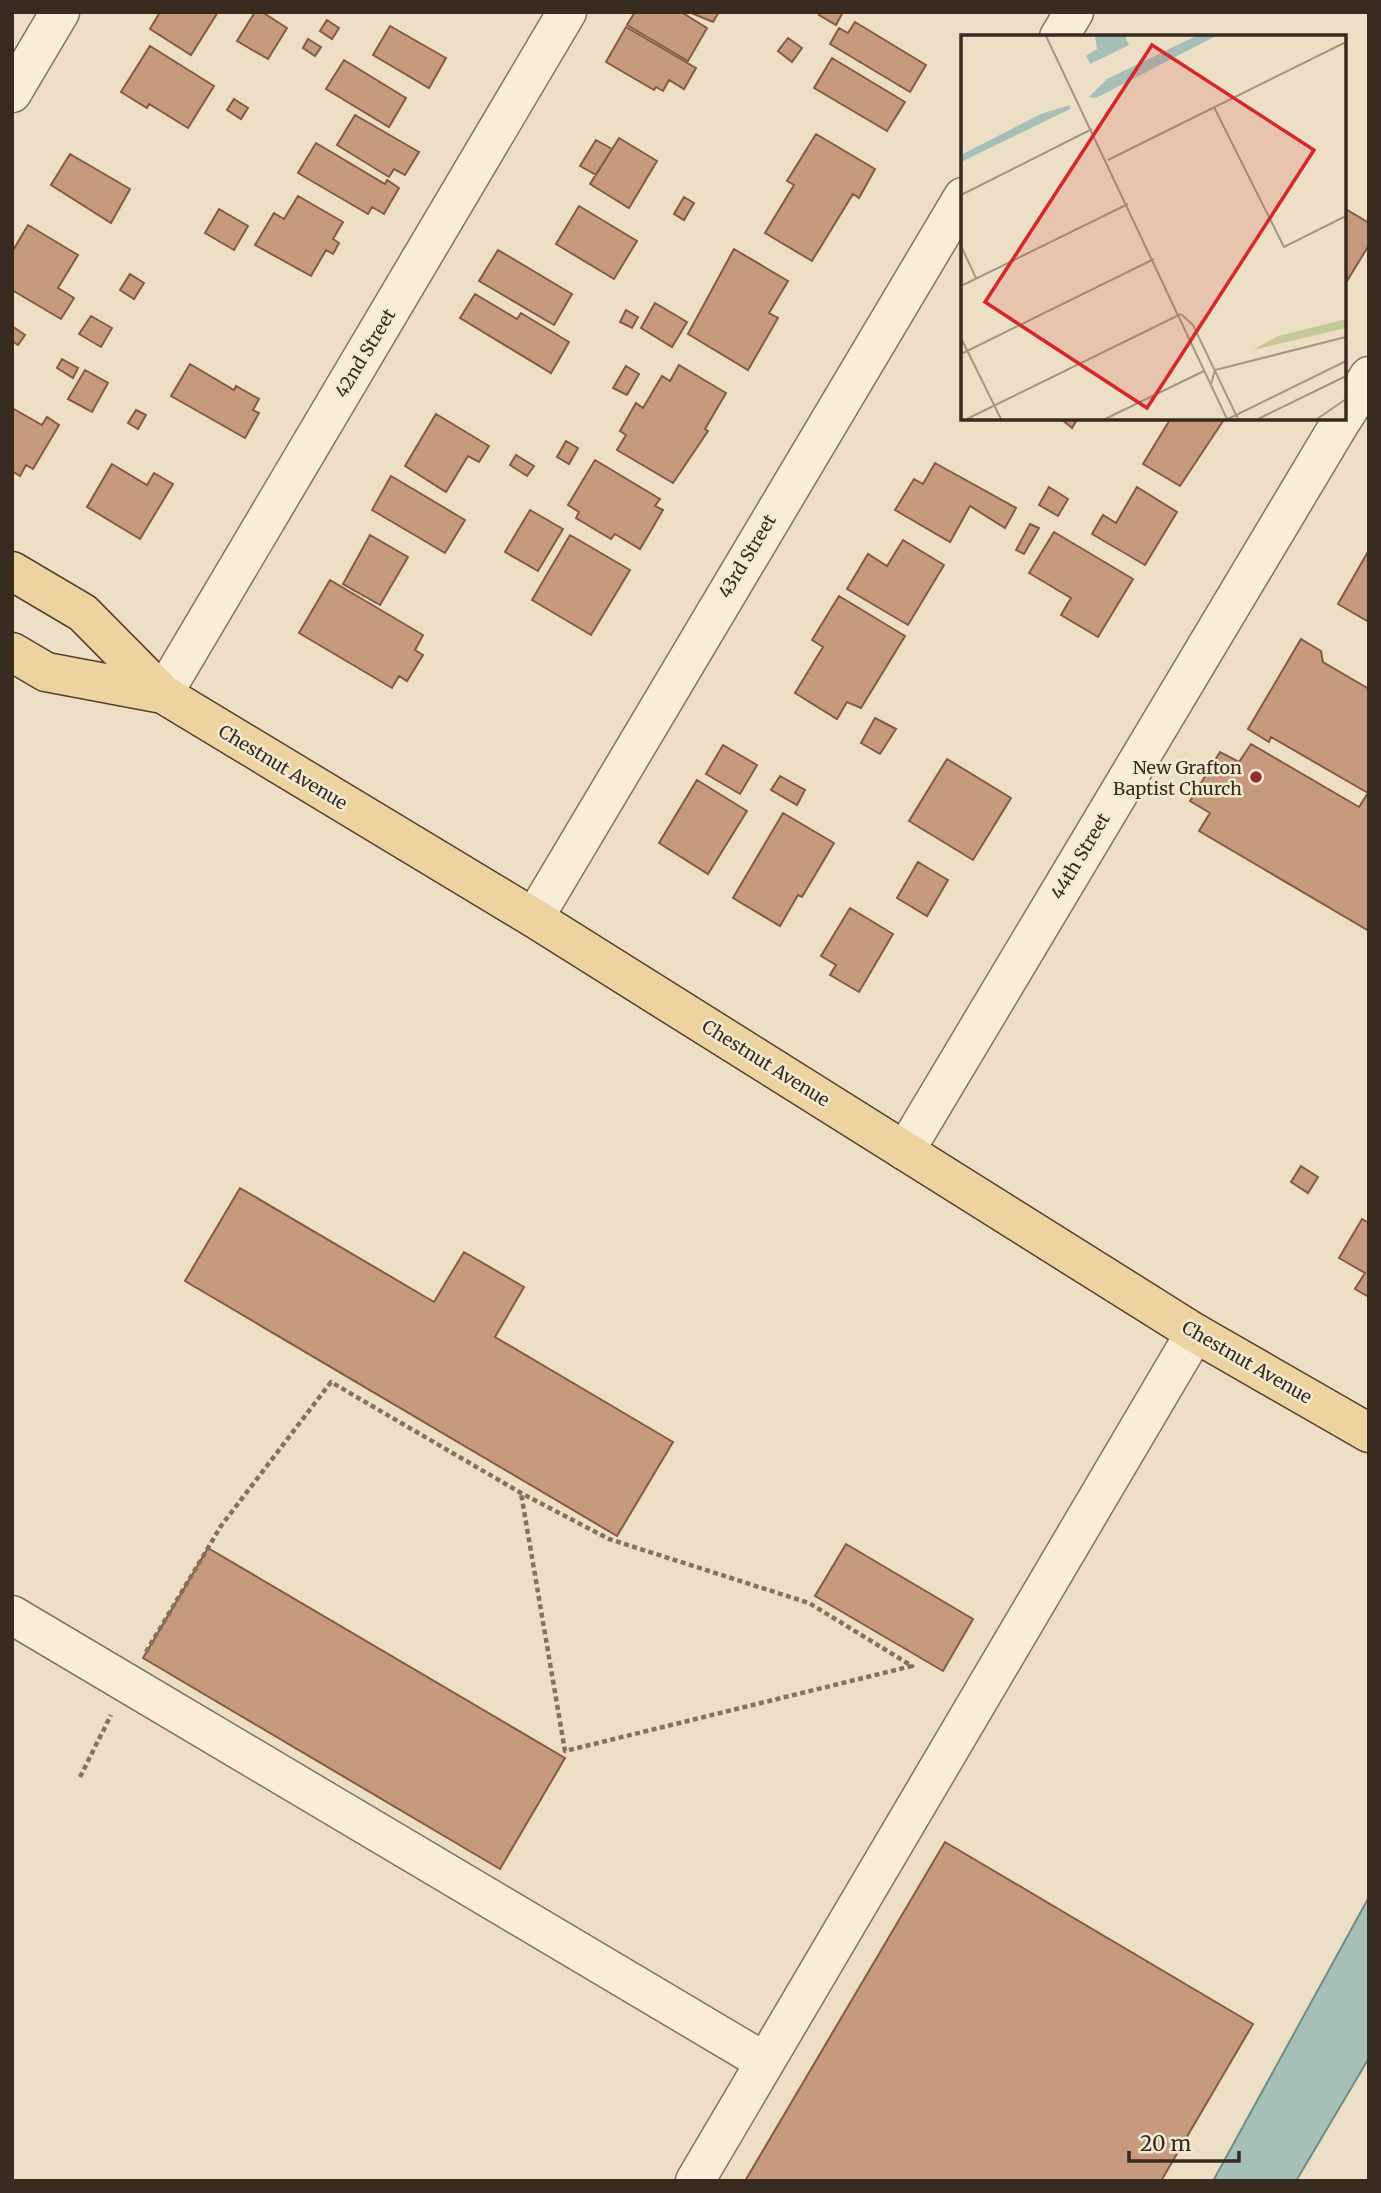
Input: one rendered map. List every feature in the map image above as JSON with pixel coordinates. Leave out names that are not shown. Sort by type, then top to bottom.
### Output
[{"type":"main road","name":"Chestnut Avenue","points":[[12,571],[83,613],[163,694],[534,918],[1195,1333],[1369,1433]]},
{"type":"main road","name":"Chestnut Avenue","points":[[12,652],[46,672],[163,694]]},
{"type":"street","points":[[12,93],[60,12]]},
{"type":"street","name":"42nd Street","points":[[163,694],[567,12]]},
{"type":"street","points":[[1060,35],[1074,12]]},
{"type":"street","name":"43rd Street","points":[[534,918],[961,200]]},
{"type":"street","name":"44th Street","points":[[1346,415],[1369,376]]},
{"type":"street","name":"44th Street","points":[[905,1151],[1343,420]]},
{"type":"street","points":[[695,2181],[1017,1637],[1033,1602],[1195,1333]]},
{"type":"street","points":[[12,1615],[765,2062]]},
{"type":"path","points":[[80,1777],[128,1683],[220,1526],[331,1382],[521,1493],[610,1539],[809,1603],[912,1666],[565,1751],[521,1493]]},
{"type":"water","points":[[1369,1897],[1369,2058],[1296,2181],[1213,2181]]},
{"type":"building","points":[[160,12],[218,12],[191,55],[150,29]]},
{"type":"building","points":[[255,12],[262,12],[287,28],[268,59],[237,41]]},
{"type":"building","points":[[635,12],[681,12],[707,28],[688,61],[627,25]]},
{"type":"building","points":[[689,12],[719,12],[713,22]]},
{"type":"building","points":[[821,12],[843,12],[836,25],[819,15]]},
{"type":"building","points":[[327,20],[339,28],[332,39],[320,31]]},
{"type":"building","points":[[855,22],[926,65],[910,92],[830,44],[839,28],[848,33]]},
{"type":"building","points":[[390,26],[446,58],[429,88],[373,55]]},
{"type":"building","points":[[626,27],[696,68],[684,89],[669,80],[663,91],[656,87],[654,90],[606,62]]},
{"type":"building","points":[[788,38],[802,48],[792,62],[778,51]]},
{"type":"building","points":[[308,39],[321,47],[315,56],[303,48]]},
{"type":"building","points":[[150,46],[214,86],[188,128],[149,104],[147,108],[121,92]]},
{"type":"building","points":[[832,58],[905,102],[887,131],[814,88]]},
{"type":"building","points":[[344,60],[406,98],[389,127],[326,89]]},
{"type":"building","points":[[234,99],[248,108],[241,119],[227,110]]},
{"type":"building","points":[[355,115],[419,152],[405,175],[394,169],[389,177],[337,145]]},
{"type":"building","points":[[816,134],[875,169],[859,198],[853,194],[812,261],[765,233],[794,185],[787,181]]},
{"type":"building","points":[[619,138],[657,161],[629,208],[590,184]]},
{"type":"building","points":[[596,140],[612,149],[596,175],[580,166]]},
{"type":"building","points":[[316,143],[385,184],[387,180],[399,188],[384,214],[372,207],[368,214],[298,173]]},
{"type":"building","points":[[70,154],[130,189],[111,223],[51,185]]},
{"type":"building","points":[[298,196],[343,222],[333,239],[339,243],[333,254],[326,250],[311,276],[255,245],[274,213],[284,219]]},
{"type":"building","points":[[684,197],[694,203],[684,220],[674,214]]},
{"type":"building","points":[[579,206],[637,241],[614,279],[556,244]]},
{"type":"building","points":[[219,209],[248,226],[234,250],[205,233]]},
{"type":"building","points":[[1346,209],[1369,223],[1369,245],[1346,283]]},
{"type":"building","points":[[28,225],[78,255],[58,288],[74,298],[61,319],[12,290],[12,252]]},
{"type":"building","points":[[734,249],[788,281],[769,313],[778,318],[748,370],[688,334]]},
{"type":"building","points":[[498,250],[572,294],[554,325],[479,281]]},
{"type":"building","points":[[130,274],[144,283],[134,299],[120,290]]},
{"type":"building","points":[[475,294],[517,319],[521,313],[569,342],[551,373],[460,318]]},
{"type":"building","points":[[655,303],[687,322],[672,347],[641,328]]},
{"type":"building","points":[[626,310],[638,317],[632,328],[620,322]]},
{"type":"building","points":[[91,316],[112,328],[101,347],[79,334]]},
{"type":"building","points":[[12,326],[25,335],[18,345],[12,341]]},
{"type":"building","points":[[62,359],[78,368],[73,378],[57,368]]},
{"type":"building","points":[[190,364],[234,390],[236,386],[259,399],[253,410],[259,413],[245,438],[171,396]]},
{"type":"building","points":[[679,365],[726,393],[705,429],[708,431],[673,483],[617,450],[626,435],[620,431],[636,403],[643,408],[662,376],[670,381]]},
{"type":"building","points":[[626,366],[639,374],[627,395],[613,388]]},
{"type":"building","points":[[85,370],[108,383],[92,412],[68,399]]},
{"type":"building","points":[[12,408],[42,425],[47,417],[59,425],[33,469],[26,465],[20,476],[12,471]]},
{"type":"building","points":[[136,410],[146,415],[138,429],[128,423]]},
{"type":"building","points":[[436,414],[489,446],[479,462],[468,456],[446,492],[405,466]]},
{"type":"building","points":[[1062,420],[1077,420],[1072,428]]},
{"type":"building","points":[[1170,420],[1224,420],[1180,486],[1143,464]]},
{"type":"building","points":[[566,441],[578,448],[569,464],[557,457]]},
{"type":"building","points":[[516,455],[534,466],[527,476],[510,465]]},
{"type":"building","points":[[595,460],[660,499],[655,506],[663,510],[640,549],[615,534],[611,539],[576,518],[579,512],[568,505]]},
{"type":"building","points":[[935,463],[1016,508],[1005,528],[970,506],[950,542],[895,510],[914,479],[923,484]]},
{"type":"building","points":[[112,464],[147,485],[154,473],[173,484],[140,539],[87,507]]},
{"type":"building","points":[[391,476],[465,520],[445,553],[372,510]]},
{"type":"building","points":[[1049,487],[1068,499],[1058,516],[1039,505]]},
{"type":"building","points":[[1137,487],[1177,512],[1145,565],[1092,534],[1103,515],[1116,523]]},
{"type":"building","points":[[530,510],[563,529],[538,571],[505,552]]},
{"type":"building","points":[[1030,524],[1039,528],[1024,554],[1016,550]]},
{"type":"building","points":[[1054,532],[1133,579],[1098,637],[1061,615],[1071,598],[1029,573]]},
{"type":"building","points":[[370,535],[408,557],[380,605],[343,584]]},
{"type":"building","points":[[570,535],[630,570],[591,635],[532,600]]},
{"type":"building","points":[[903,540],[944,565],[908,625],[847,589],[868,554],[887,566]]},
{"type":"building","points":[[1369,550],[1369,622],[1338,604]]},
{"type":"building","points":[[330,580],[423,635],[415,650],[423,655],[407,681],[399,676],[392,688],[299,633]]},
{"type":"building","points":[[839,596],[905,636],[861,708],[847,702],[837,719],[795,693],[823,647],[812,640]]},
{"type":"building","name":"New Grafton Baptist Church","points":[[1301,639],[1321,651],[1323,662],[1369,689],[1369,931],[1199,831],[1210,813],[1190,801],[1220,752],[1239,762],[1251,744],[1359,807],[1368,793],[1271,737],[1269,742],[1248,729]]},
{"type":"building","points":[[875,718],[896,729],[880,754],[861,743]]},
{"type":"building","points":[[723,745],[757,765],[740,794],[706,774]]},
{"type":"building","points":[[947,759],[1011,798],[973,860],[909,821]]},
{"type":"building","points":[[780,776],[805,790],[797,805],[771,790]]},
{"type":"building","points":[[697,780],[747,811],[708,874],[659,843]]},
{"type":"building","points":[[783,813],[834,843],[802,897],[798,895],[780,926],[733,898]]},
{"type":"building","points":[[918,862],[948,880],[927,916],[897,898]]},
{"type":"building","points":[[850,908],[893,934],[859,992],[830,975],[836,965],[821,956]]},
{"type":"building","points":[[1301,1166],[1318,1177],[1308,1193],[1291,1182]]},
{"type":"building","points":[[240,1188],[434,1302],[464,1252],[524,1287],[495,1337],[673,1442],[617,1536],[185,1281]]},
{"type":"building","points":[[1362,1219],[1369,1223],[1369,1297],[1355,1289],[1365,1273],[1339,1258]]},
{"type":"building","points":[[846,1544],[973,1619],[943,1671],[815,1596]]},
{"type":"building","points":[[208,1548],[565,1758],[500,1869],[143,1658]]},
{"type":"building","points":[[945,1842],[1253,2024],[1161,2181],[745,2181]]},
{"type":"place","name":"New Grafton Baptist Church","points":[[1256,777]]}]
